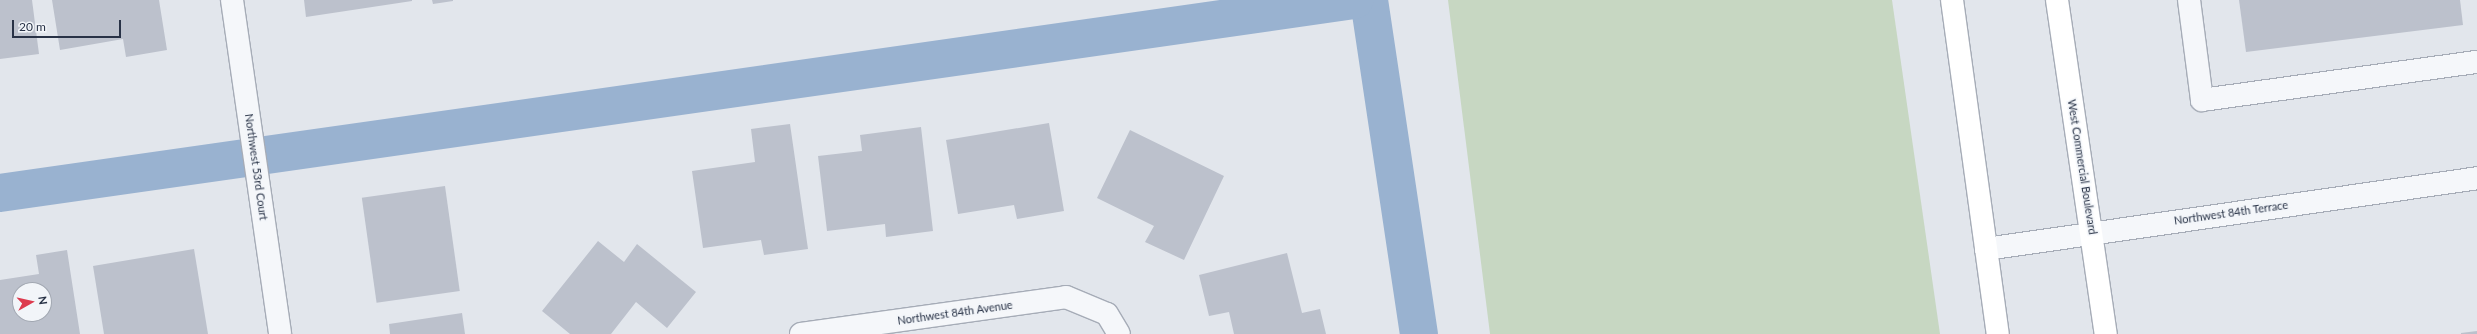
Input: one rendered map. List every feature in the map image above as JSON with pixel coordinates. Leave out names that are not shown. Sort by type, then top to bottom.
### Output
[{"type":"highway","points":[[1952,0],[1998,334]]},
{"type":"highway","name":"West Commercial Boulevard","points":[[2057,0],[2093,234],[2106,334]]},
{"type":"street","name":"Northwest 53rd Court","points":[[232,0],[280,334]]},
{"type":"street","points":[[2189,0],[2202,100],[2477,62]]},
{"type":"street","name":"Northwest 84th Terrace","points":[[1986,249],[2477,178]]},
{"type":"street","name":"Northwest 84th Avenue","points":[[801,334],[1066,297],[1107,314],[1119,334]]},
{"type":"green space","points":[[1448,0],[1892,0],[1940,334],[1490,334]]},
{"type":"building","points":[[0,0],[32,0],[39,54],[0,59]]},
{"type":"building","points":[[52,0],[159,0],[167,50],[126,57],[123,39],[60,50]]},
{"type":"building","points":[[304,0],[412,0],[412,1],[306,17]]},
{"type":"building","points":[[432,0],[453,0],[453,1],[433,4]]},
{"type":"building","points":[[2239,0],[2460,0],[2463,25],[2246,52]]},
{"type":"building","points":[[1049,123],[1064,211],[1017,219],[1014,205],[958,214],[946,140]]},
{"type":"building","points":[[790,124],[808,249],[764,255],[761,240],[703,248],[692,171],[755,162],[751,129]]},
{"type":"building","points":[[921,127],[933,231],[886,237],[885,224],[827,231],[818,156],[862,151],[860,135]]},
{"type":"building","points":[[1130,130],[1224,176],[1184,260],[1145,242],[1154,226],[1097,198]]},
{"type":"building","points":[[445,186],[460,291],[377,303],[362,198]]},
{"type":"building","points":[[598,241],[624,262],[637,244],[696,292],[667,328],[636,302],[611,334],[570,334],[542,311]]},
{"type":"building","points":[[194,249],[208,334],[104,334],[93,266]]},
{"type":"building","points":[[67,250],[80,334],[0,334],[0,280],[39,274],[36,255]]},
{"type":"building","points":[[1287,253],[1302,313],[1320,309],[1326,334],[1234,334],[1229,312],[1209,316],[1199,275]]},
{"type":"building","points":[[462,313],[465,334],[390,334],[389,324]]},
{"type":"building","points":[[2477,331],[2477,334],[2461,334],[2461,333]]},
{"type":"waterway","points":[[0,193],[1354,0]]},
{"type":"waterway","points":[[1369,0],[1419,334]]}]
